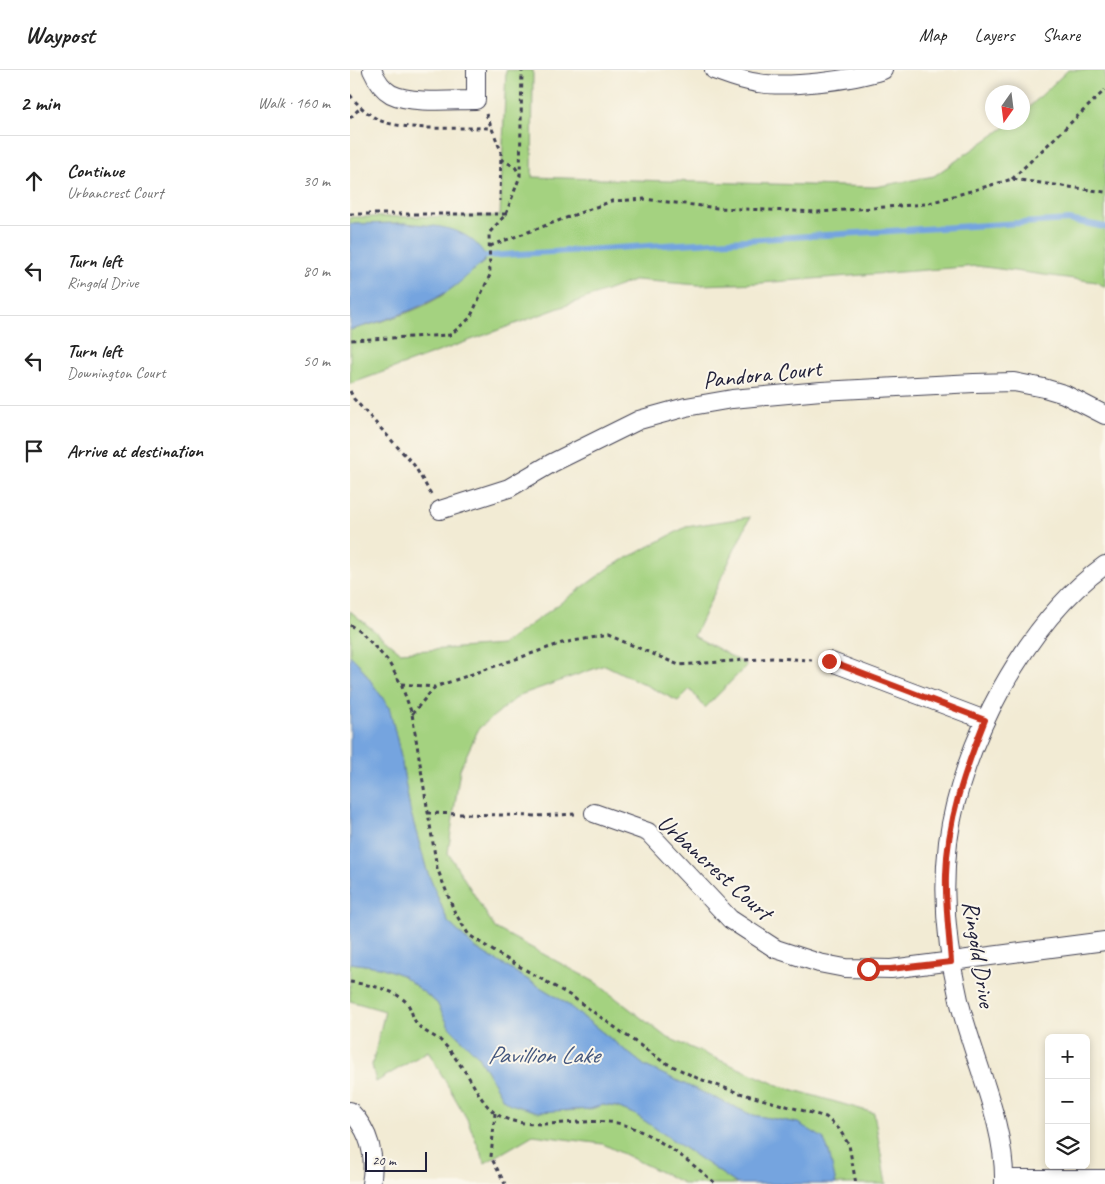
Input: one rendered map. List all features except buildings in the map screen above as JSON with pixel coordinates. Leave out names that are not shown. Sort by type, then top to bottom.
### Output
[{"type":"street","points":[[372,70],[377,81],[391,94],[412,99],[476,100],[476,70]]},
{"type":"street","points":[[714,70],[741,80],[778,84],[841,79],[883,70]]},
{"type":"street","name":"Pandora Court","points":[[440,510],[509,488],[552,463],[639,420],[686,407],[732,399],[822,391],[1014,382],[1064,394],[1105,415]]},
{"type":"street","name":"Ringold Drive","points":[[1004,1182],[996,1125],[959,1001],[951,962],[946,899],[948,843],[958,800],[972,754],[985,720],[1002,688],[1052,615],[1105,565]]},
{"type":"street","points":[[829,661],[985,720]]},
{"type":"street","name":"Urbancrest Court","points":[[594,813],[648,832],[730,919],[776,949],[819,963],[868,969],[891,969],[1105,941]]},
{"type":"street","points":[[350,1111],[365,1130],[372,1149],[371,1184]]},
{"type":"street","points":[[1004,1182],[1105,1179]]},
{"type":"path","points":[[350,340],[450,335],[470,318],[490,275],[488,233],[506,214],[520,176],[522,70]]},
{"type":"path","points":[[1012,179],[1105,90]]},
{"type":"path","points":[[350,95],[360,108],[379,120],[399,126],[492,128]]},
{"type":"path","points":[[476,100],[484,110],[501,151],[500,201]]},
{"type":"path","points":[[350,118],[360,108]]},
{"type":"path","points":[[501,158],[515,167],[520,176]]},
{"type":"path","points":[[490,246],[612,201],[644,199],[717,208],[818,212],[926,204],[1012,179],[1105,192]]},
{"type":"path","points":[[350,214],[506,214]]},
{"type":"path","points":[[350,391],[354,399],[414,465],[440,510]]},
{"type":"path","points":[[350,625],[364,635],[388,661],[401,684],[412,714],[437,868],[455,913],[469,935],[498,954],[572,996],[662,1062],[697,1078],[736,1092],[826,1117],[839,1129],[849,1145],[856,1184]]},
{"type":"path","points":[[401,684],[435,687],[562,643],[608,635],[679,665],[773,658],[829,661]]},
{"type":"path","points":[[412,714],[435,687]]},
{"type":"path","points":[[427,814],[536,816],[594,813]]},
{"type":"path","points":[[350,982],[372,985],[392,992],[407,1003],[413,1018],[419,1026],[439,1040],[452,1054],[495,1113],[509,1121],[528,1124],[611,1122],[632,1128],[676,1151],[716,1184]]},
{"type":"path","points":[[495,1113],[491,1157],[505,1184]]},
{"type":"green space","points":[[506,70],[533,70],[532,177],[875,187],[934,176],[1001,130],[1030,130],[1030,106],[1068,70],[1105,70],[1105,287],[1097,282],[977,266],[761,283],[699,285],[636,280],[350,384],[350,330],[403,314],[440,297],[484,262],[406,223],[350,224],[350,217],[500,216]]},
{"type":"green space","points":[[750,517],[694,636],[747,665],[705,708],[690,689],[678,701],[605,665],[520,695],[479,728],[460,769],[448,853],[495,928],[595,982],[666,1037],[780,1086],[874,1113],[886,1184],[836,1184],[798,1123],[752,1115],[645,1066],[563,1001],[474,947],[448,922],[427,871],[410,810],[400,752],[389,707],[358,663],[350,655],[350,611],[400,652],[502,645],[612,566],[686,527]]},
{"type":"green space","points":[[350,963],[380,967],[402,975],[437,1003],[450,1028],[478,1056],[503,1099],[566,1111],[590,1109],[603,1105],[617,1107],[636,1115],[737,1184],[685,1184],[603,1144],[533,1135],[485,1163],[467,1119],[428,1051],[376,1082],[372,1065],[385,1011],[350,1001]]},
{"type":"water","points":[[406,223],[441,227],[461,233],[470,238],[486,256],[484,262],[453,288],[437,298],[388,319],[350,330],[350,224]]},
{"type":"water","name":"Pavillion Lake","points":[[350,655],[358,663],[389,707],[400,752],[410,810],[427,871],[448,922],[474,947],[563,1001],[645,1066],[752,1115],[798,1123],[823,1138],[829,1152],[836,1184],[737,1184],[636,1115],[617,1107],[603,1105],[590,1109],[538,1112],[510,1104],[503,1099],[478,1056],[450,1028],[437,1003],[402,975],[380,967],[350,963]]},
{"type":"waterway","points":[[486,256],[1069,220],[1105,227]]},
{"type":"route","points":[[829,661],[985,720],[952,818],[948,843],[946,899],[951,962],[891,969],[868,969]]}]
